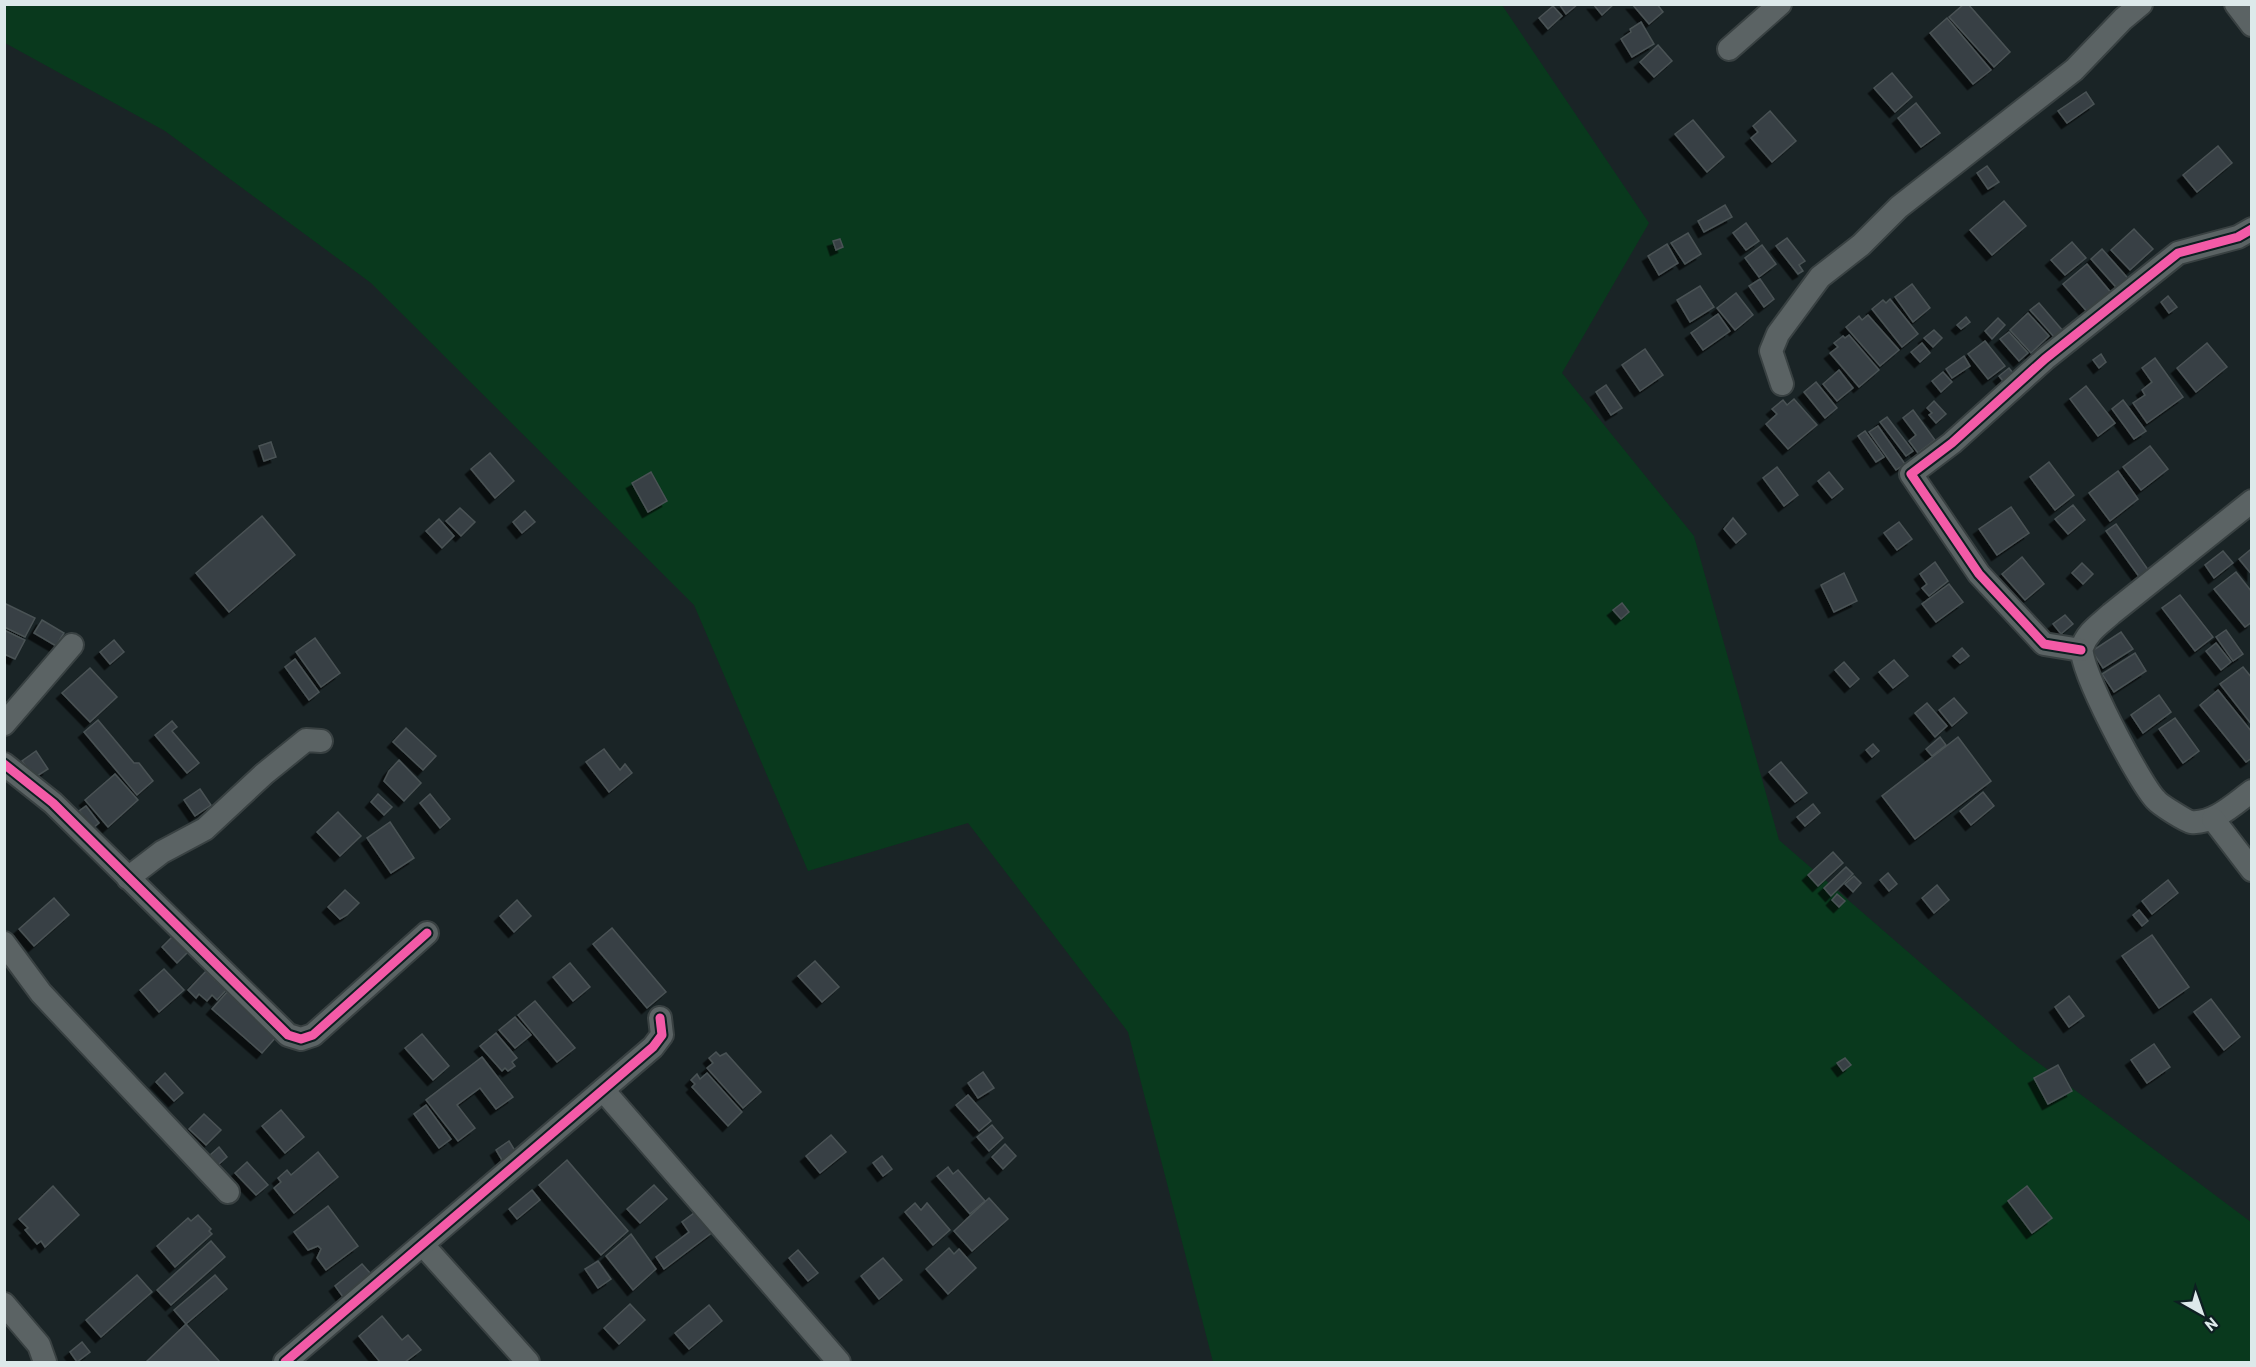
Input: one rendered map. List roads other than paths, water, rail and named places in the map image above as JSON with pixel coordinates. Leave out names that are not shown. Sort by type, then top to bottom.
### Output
[{"type":"street","points":[[1729,49],[1780,4]]},
{"type":"street","points":[[1782,384],[1771,351],[1778,334],[1820,277],[1861,244],[1899,207],[2074,70],[2122,19],[2141,4]]},
{"type":"street","points":[[2235,4],[2252,25]]},
{"type":"street","points":[[2081,650],[2044,644],[1979,574],[1911,474],[1952,443],[2045,359],[2178,253],[2238,237],[2252,228]]},
{"type":"street","points":[[2252,501],[2111,614],[2089,634],[2081,650],[2084,666],[2095,691],[2135,768],[2156,801],[2190,822],[2213,819],[2252,791]]},
{"type":"street","points":[[4,724],[72,645]]},
{"type":"street","points":[[128,878],[162,852],[205,829],[264,774],[306,740],[321,741]]},
{"type":"street","points":[[4,764],[53,803],[288,1035],[301,1039],[313,1035],[427,933]]},
{"type":"street","points":[[2213,819],[2252,870]]},
{"type":"street","points":[[4,943],[41,993],[228,1192]]},
{"type":"street","points":[[285,1362],[653,1047],[662,1035],[660,1018]]},
{"type":"street","points":[[603,1090],[839,1362]]},
{"type":"street","points":[[423,1245],[528,1362]]},
{"type":"street","points":[[4,1304],[39,1345],[45,1362]]}]
